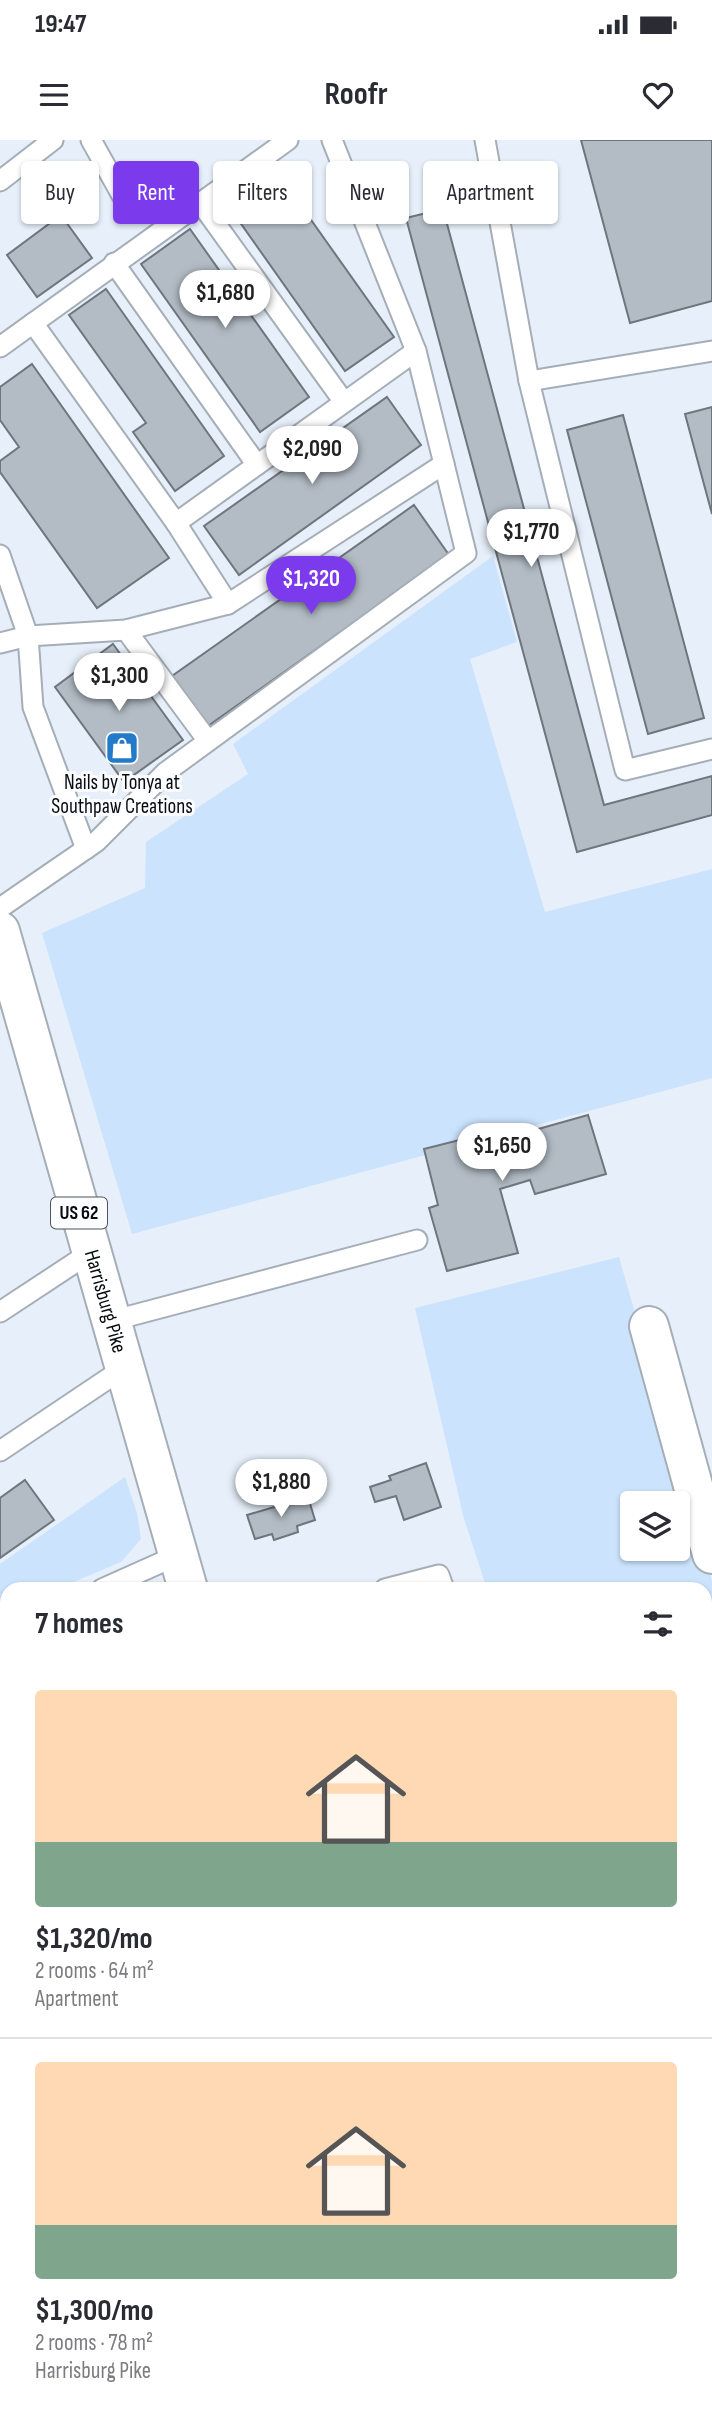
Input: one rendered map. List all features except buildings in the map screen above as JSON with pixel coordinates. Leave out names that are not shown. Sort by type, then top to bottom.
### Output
[{"type":"main road","name":"Harrisburg Pike","points":[[0,931],[183,1572]]},
{"type":"main road","points":[[649,1326],[702,1479],[712,1554]]},
{"type":"lane","points":[[0,181],[53,140]]},
{"type":"lane","points":[[91,140],[113,179]]},
{"type":"lane","points":[[0,347],[288,140]]},
{"type":"lane","points":[[0,908],[96,842],[166,772],[466,553],[416,351],[332,140]]},
{"type":"lane","points":[[485,140],[529,381],[625,770],[712,750]]},
{"type":"lane","points":[[200,202],[344,402]]},
{"type":"lane","points":[[114,263],[257,465]]},
{"type":"lane","points":[[33,323],[176,523],[228,604]]},
{"type":"lane","points":[[176,523],[416,351]]},
{"type":"lane","points":[[529,381],[712,351]]},
{"type":"lane","points":[[0,643],[28,636],[126,630],[228,604],[444,464]]},
{"type":"lane","points":[[0,555],[28,636],[33,707],[86,849]]},
{"type":"lane","points":[[126,630],[208,741]]},
{"type":"lane","points":[[111,1321],[416,1240]]},
{"type":"lane","points":[[0,1312],[91,1252]]},
{"type":"lane","points":[[0,1451],[124,1368]]},
{"type":"lane","points":[[135,1582],[183,1572]]},
{"type":"lane","points":[[412,1582],[439,1575],[442,1582]]},
{"type":"shaded area","points":[[493,556],[517,642],[470,659],[545,912],[712,869],[712,1078],[132,1234],[42,933],[145,888],[146,842],[248,774],[233,744]]},
{"type":"shaded area","points":[[619,1257],[686,1491],[620,1491],[620,1561],[690,1561],[690,1504],[712,1582],[485,1582],[464,1519],[415,1308]]},
{"type":"shaded area","points":[[125,1477],[137,1513],[141,1539],[121,1562],[74,1582],[0,1582],[0,1564]]},
{"type":"place","name":"Nails by Tonya at Southpaw Creations","points":[[122,748]]}]
